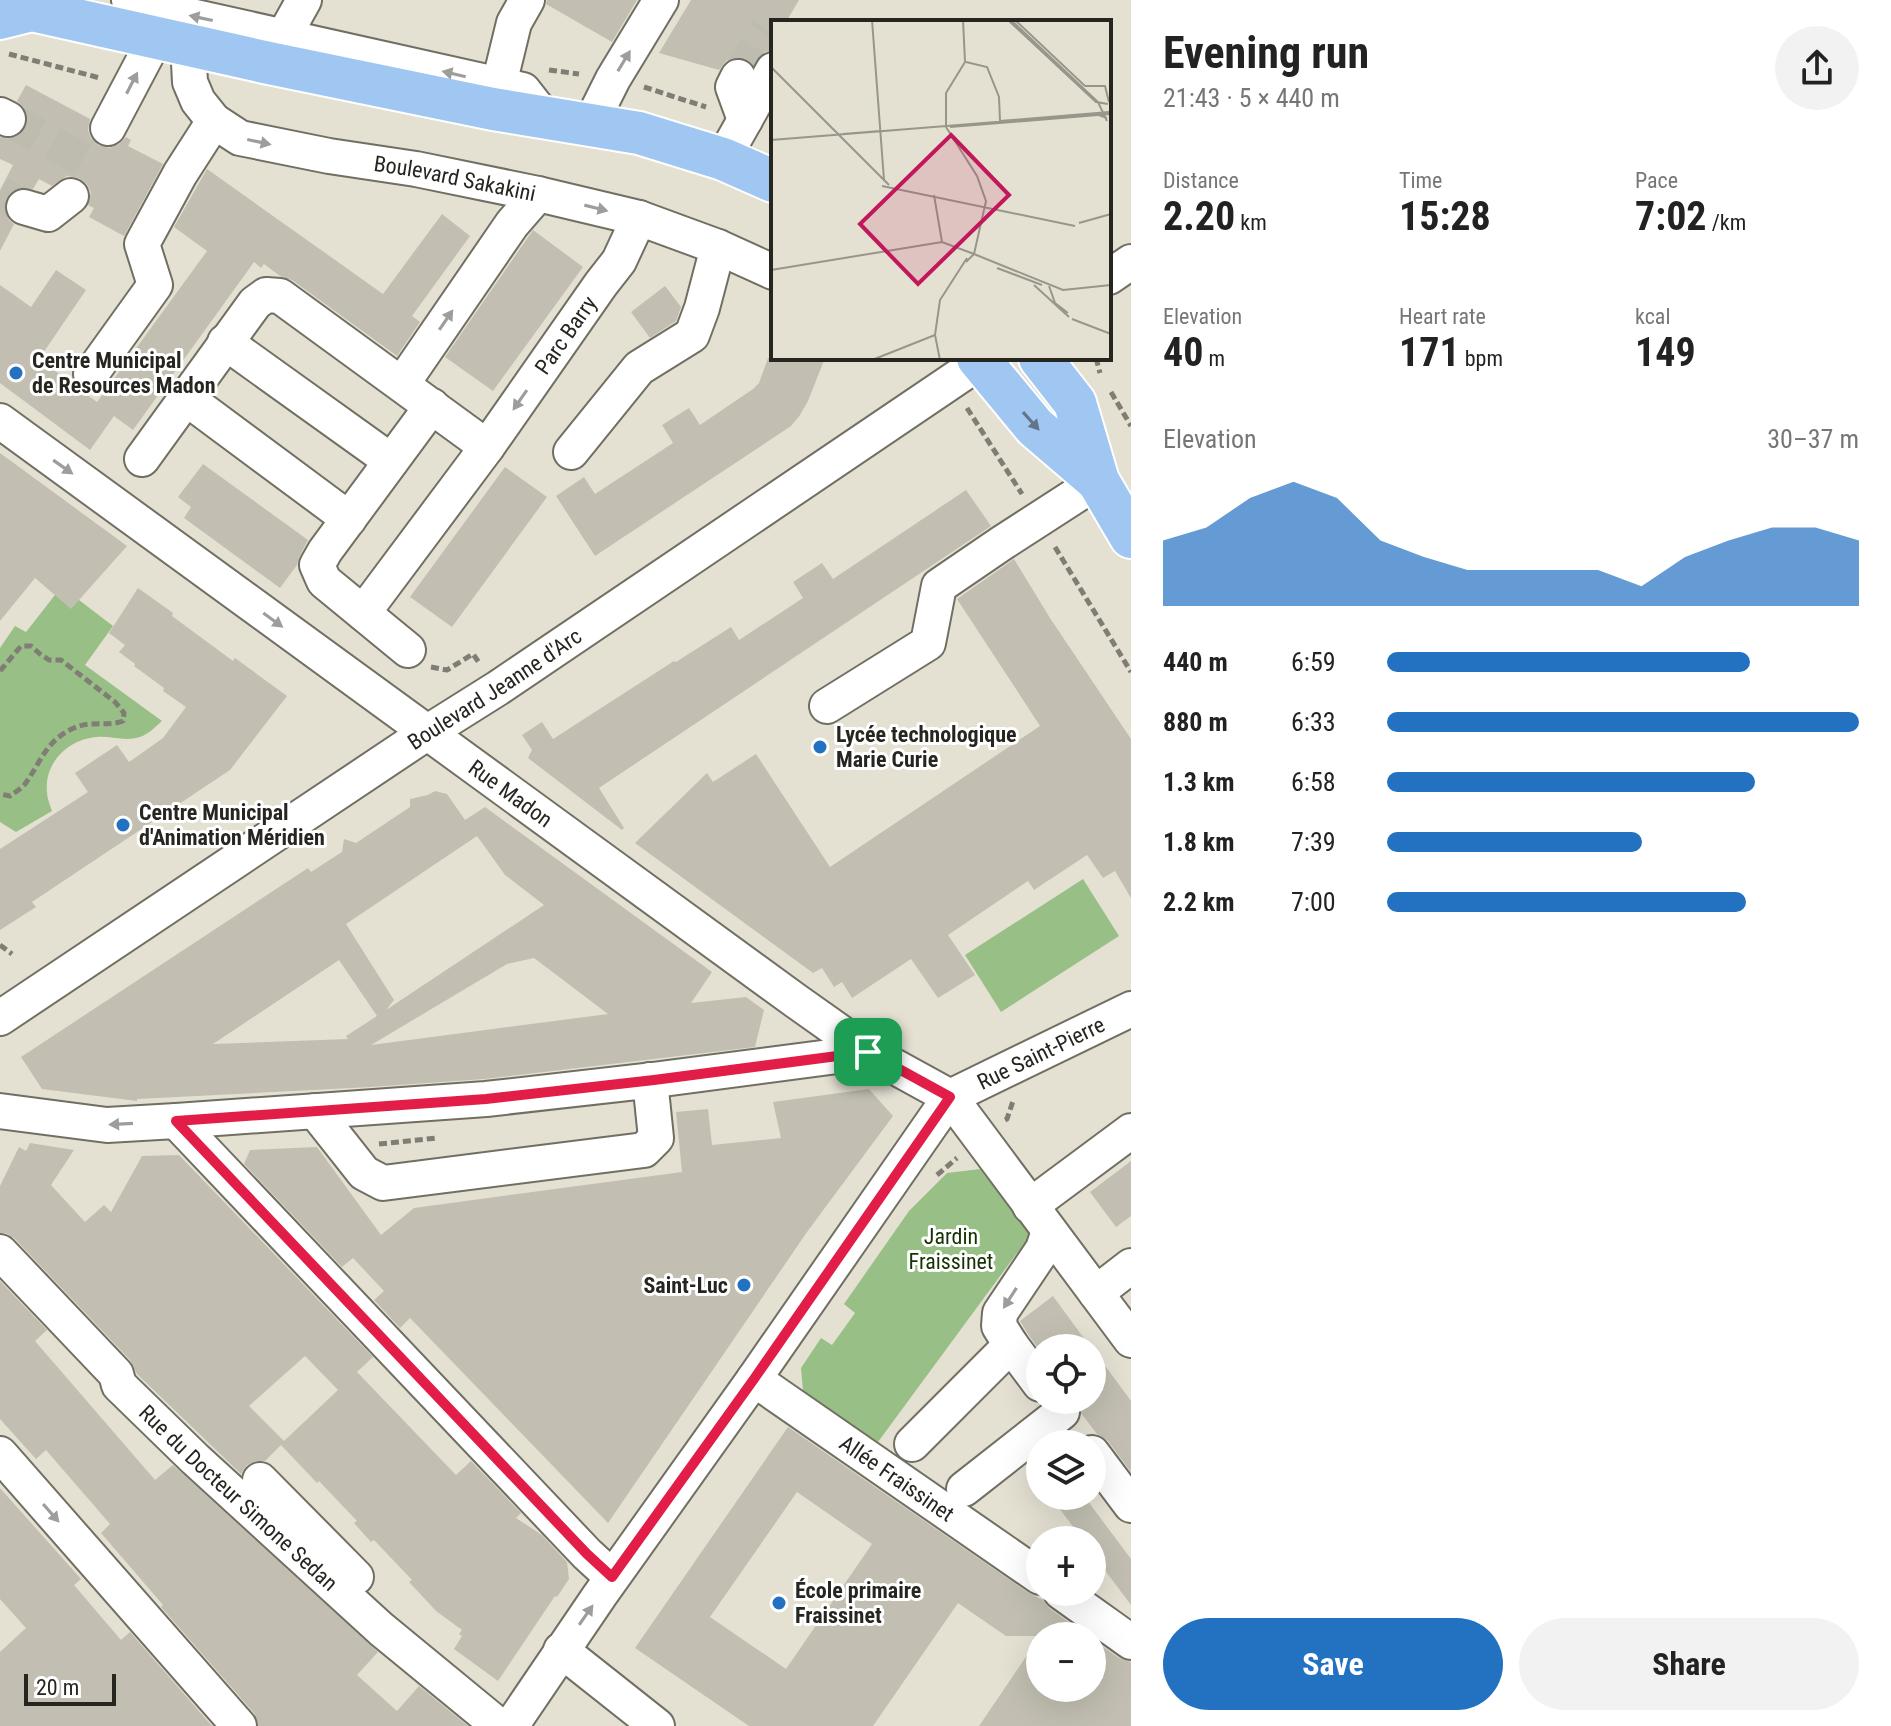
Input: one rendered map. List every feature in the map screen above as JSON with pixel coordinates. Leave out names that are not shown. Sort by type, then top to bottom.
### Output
[{"type":"main road","points":[[19,9],[96,12],[172,41],[277,49],[496,96],[545,118],[639,133],[723,159],[771,180]]},
{"type":"main road","points":[[983,360],[1035,427],[1098,481]]},
{"type":"main road","points":[[1042,360],[1075,403],[1098,481],[1131,537]]},
{"type":"street","points":[[129,0],[277,49],[304,0]]},
{"type":"street","points":[[496,96],[514,23],[527,0]]},
{"type":"street","points":[[590,125],[613,79],[661,0]]},
{"type":"street","points":[[108,128],[172,41]]},
{"type":"street","name":"Boulevard Sakakini","points":[[172,41],[198,101],[214,121],[240,138],[416,169],[639,218],[718,247],[771,271]]},
{"type":"street","points":[[723,159],[771,74]]},
{"type":"street","points":[[738,77],[733,87],[745,120]]},
{"type":"street","points":[[91,374],[155,285],[142,244],[180,174],[214,121]]},
{"type":"street","points":[[402,384],[512,224],[538,194]]},
{"type":"street","points":[[24,207],[48,214],[71,196]]},
{"type":"street","name":"Parc Barry","points":[[363,613],[487,447],[619,261],[639,218]]},
{"type":"street","points":[[571,452],[639,368],[692,335],[718,247]]},
{"type":"street","points":[[1111,276],[1131,262]]},
{"type":"street","points":[[142,459],[225,342],[255,303],[266,295],[280,296],[487,447]]},
{"type":"street","points":[[225,342],[391,461]]},
{"type":"street","name":"Boulevard Jeanne d'Arc","points":[[0,1018],[511,679],[981,360]]},
{"type":"street","points":[[186,398],[349,519]]},
{"type":"street","points":[[408,650],[324,581],[317,565],[432,406]]},
{"type":"street","name":"Rue Madon","points":[[0,421],[868,1052],[950,1097]]},
{"type":"street","points":[[827,706],[928,643],[939,586],[1098,481]]},
{"type":"street","name":"Rue Saint-Pierre","points":[[502,1725],[561,1650],[950,1097],[1131,1009]]},
{"type":"street","points":[[0,1111],[107,1125],[176,1121],[486,1099],[868,1052]]},
{"type":"street","points":[[315,1111],[364,1173],[383,1183],[644,1150],[656,1138],[650,1080]]},
{"type":"street","points":[[950,1097],[1130,1336]]},
{"type":"street","points":[[176,1121],[612,1577]]},
{"type":"street","points":[[1039,1218],[1131,1131]]},
{"type":"street","points":[[1026,1365],[999,1326],[1000,1313],[1043,1249],[1039,1218]]},
{"type":"street","name":"Rue du Docteur Simone Sedan","points":[[0,1252],[116,1374],[119,1385],[195,1459],[381,1629],[502,1725]]},
{"type":"street","points":[[1096,1293],[1131,1266]]},
{"type":"street","points":[[912,1444],[1011,1345]]},
{"type":"street","name":"Allée Fraissinet","points":[[754,1379],[1026,1567]]},
{"type":"street","points":[[964,1489],[1048,1414]]},
{"type":"street","points":[[0,1454],[239,1726]]},
{"type":"street","points":[[1106,1472],[1131,1505]]},
{"type":"street","name":"Rue du Docteur Simone Sedan","points":[[260,1480],[424,1646],[483,1701],[502,1725]]},
{"type":"street","points":[[1081,1606],[1131,1642]]},
{"type":"street","points":[[561,1650],[657,1726]]},
{"type":"path","points":[[642,86],[745,120]]},
{"type":"path","points":[[0,671],[21,646],[31,646],[49,660],[61,660],[115,702],[124,713],[123,721],[115,724],[95,722],[74,728],[52,741],[23,786],[10,796],[0,794]]},
{"type":"path","points":[[408,650],[427,666],[447,670],[473,654],[486,671]]},
{"type":"path","points":[[0,945],[12,954]]},
{"type":"path","points":[[944,1169],[999,1121],[1007,1119],[1012,1102],[1024,1094]]},
{"type":"green space","points":[[55,595],[79,600],[113,626],[85,665],[162,721],[140,737],[97,737],[68,747],[54,762],[47,781],[52,811],[16,832],[0,822],[0,648],[15,626],[26,632]]},
{"type":"green space","points":[[1083,879],[1119,936],[1001,1012],[965,955]]},
{"type":"green space","name":"Jardin Fraissinet","points":[[980,1169],[1031,1234],[878,1442],[803,1391],[801,1368],[821,1338],[832,1345],[855,1313],[844,1304],[909,1211],[947,1173]]},
{"type":"building","points":[[547,0],[637,0],[612,42],[546,4]]},
{"type":"building","points":[[691,0],[799,0],[787,20],[771,20],[771,48],[753,64],[736,57],[726,61],[719,70],[659,53]]},
{"type":"building","points":[[26,85],[90,119],[88,130],[98,145],[110,148],[126,137],[131,140],[128,146],[163,164],[124,236],[89,217],[94,208],[88,205],[91,192],[79,178],[67,176],[52,186],[39,179],[33,189],[19,188],[11,192],[5,201],[5,212],[14,224],[0,251],[0,190],[13,165],[0,159],[0,137],[10,139],[18,136],[26,127],[28,117],[17,101]]},
{"type":"building","points":[[207,169],[383,294],[442,214],[470,236],[412,316],[420,322],[397,356],[292,280],[280,276],[264,264],[261,268],[254,262],[133,430],[114,416],[90,450],[0,383],[0,285],[31,307],[56,270],[86,290],[39,359],[97,402],[207,251],[174,227]]},
{"type":"building","points":[[533,230],[583,267],[493,391],[445,357]]},
{"type":"building","points":[[665,286],[681,307],[676,321],[650,338],[631,312]]},
{"type":"building","points":[[768,358],[824,360],[808,401],[791,426],[595,556],[556,496],[584,477],[595,494],[673,443],[662,425],[689,408],[700,425],[759,383]]},
{"type":"building","points":[[0,453],[127,546],[71,609],[35,578],[0,621]]},
{"type":"building","points":[[203,464],[308,540],[297,565],[280,588],[184,518],[191,507],[178,497]]},
{"type":"building","points":[[505,467],[547,497],[452,627],[410,597]]},
{"type":"building","points":[[966,490],[991,526],[599,788],[624,828],[622,830],[528,758],[532,750],[522,735],[542,722],[553,739],[731,627],[739,640],[803,598],[793,582],[822,563],[833,579]]},
{"type":"building","points":[[1014,559],[1131,739],[1131,898],[1115,871],[1103,878],[1087,855],[1034,890],[1028,881],[948,935],[975,975],[938,998],[911,959],[852,998],[842,982],[834,987],[822,968],[813,973],[635,843],[707,773],[713,782],[756,754],[830,867],[1040,726],[957,599]]},
{"type":"building","points":[[138,588],[233,661],[235,658],[287,696],[230,770],[32,902],[36,907],[0,930],[0,849],[88,792],[75,773],[117,745],[129,762],[163,738],[186,707],[119,652],[125,645],[109,633]]},
{"type":"building","points":[[435,791],[447,794],[465,820],[485,807],[712,972],[691,1003],[746,997],[764,1010],[755,1047],[484,1079],[137,1101],[42,1089],[21,1057],[308,868],[311,872],[342,852],[344,839],[356,843],[410,807],[410,799]],"holes":[[[477,836],[505,875],[544,905],[386,1010],[394,1000],[346,924]],[[534,958],[608,1014],[371,1045],[507,964]],[[339,960],[377,1016],[346,1036],[348,1039],[213,1044]]]},
{"type":"building","points":[[869,1089],[893,1116],[807,1232],[608,1523],[410,1318],[400,1328],[374,1300],[384,1291],[353,1258],[342,1267],[244,1164],[250,1150],[317,1147],[381,1235],[414,1208],[682,1172],[676,1112],[708,1109],[712,1145],[781,1138],[773,1102]]},
{"type":"building","points":[[30,1143],[74,1150],[51,1185],[85,1222],[104,1205],[111,1212],[142,1156],[179,1155],[373,1357],[357,1372],[456,1475],[471,1461],[521,1513],[516,1518],[542,1535],[567,1562],[569,1579],[498,1681],[454,1649],[462,1630],[436,1611],[409,1582],[412,1580],[354,1523],[357,1521],[281,1445],[265,1461],[247,1465],[241,1474],[137,1374],[130,1360],[14,1238],[0,1233],[0,1186],[19,1147],[26,1151]],"holes":[[[305,1356],[338,1390],[284,1441],[249,1406]]]},
{"type":"building","points":[[1131,1161],[1131,1216],[1116,1227],[1090,1192]]},
{"type":"building","points":[[0,1281],[47,1330],[35,1341],[155,1480],[173,1465],[378,1652],[357,1675],[397,1711],[419,1686],[468,1726],[258,1726],[254,1713],[101,1533],[110,1524],[46,1450],[36,1459],[0,1419]]},
{"type":"building","points":[[1053,1296],[1081,1334],[1029,1334],[1020,1321]]},
{"type":"building","points":[[1106,1367],[1131,1401],[1131,1472],[1106,1440],[1106,1430],[1094,1430],[1082,1414],[1106,1414]]},
{"type":"building","name":"École primaire Fraissinet","points":[[788,1427],[1026,1591],[1026,1606],[1048,1606],[1068,1622],[1026,1622],[1026,1636],[1006,1636],[958,1603],[873,1726],[749,1726],[635,1648]],"holes":[[[797,1492],[872,1544],[786,1669],[710,1617]]]},
{"type":"building","points":[[0,1488],[81,1579],[74,1585],[121,1640],[130,1632],[212,1726],[0,1726],[0,1652],[26,1628],[0,1599]]},
{"type":"building","points":[[1060,1510],[1094,1510],[1131,1559],[1131,1605],[1106,1572],[1106,1526],[1072,1526]]},
{"type":"building","points":[[1106,1649],[1131,1662],[1131,1726],[979,1726],[1026,1657],[1026,1702],[1106,1702]]},
{"type":"tunnel","points":[[738,77],[767,29]]},
{"type":"tunnel","points":[[8,119],[89,163]]},
{"type":"tunnel","points":[[0,193],[24,207]]},
{"type":"place","name":"Centre Municipal de Resources Madon","points":[[16,373]]},
{"type":"place","name":"Lycée technologique Marie Curie","points":[[820,747]]},
{"type":"place","name":"Centre Municipal d'Animation Méridien","points":[[123,825]]},
{"type":"place","name":"Saint-Luc","points":[[744,1285]]},
{"type":"place","name":"École primaire Fraissinet","points":[[779,1603]]},
{"type":"route","points":[[868,1052],[950,1097],[612,1577],[176,1121],[486,1099],[868,1052]]}]
